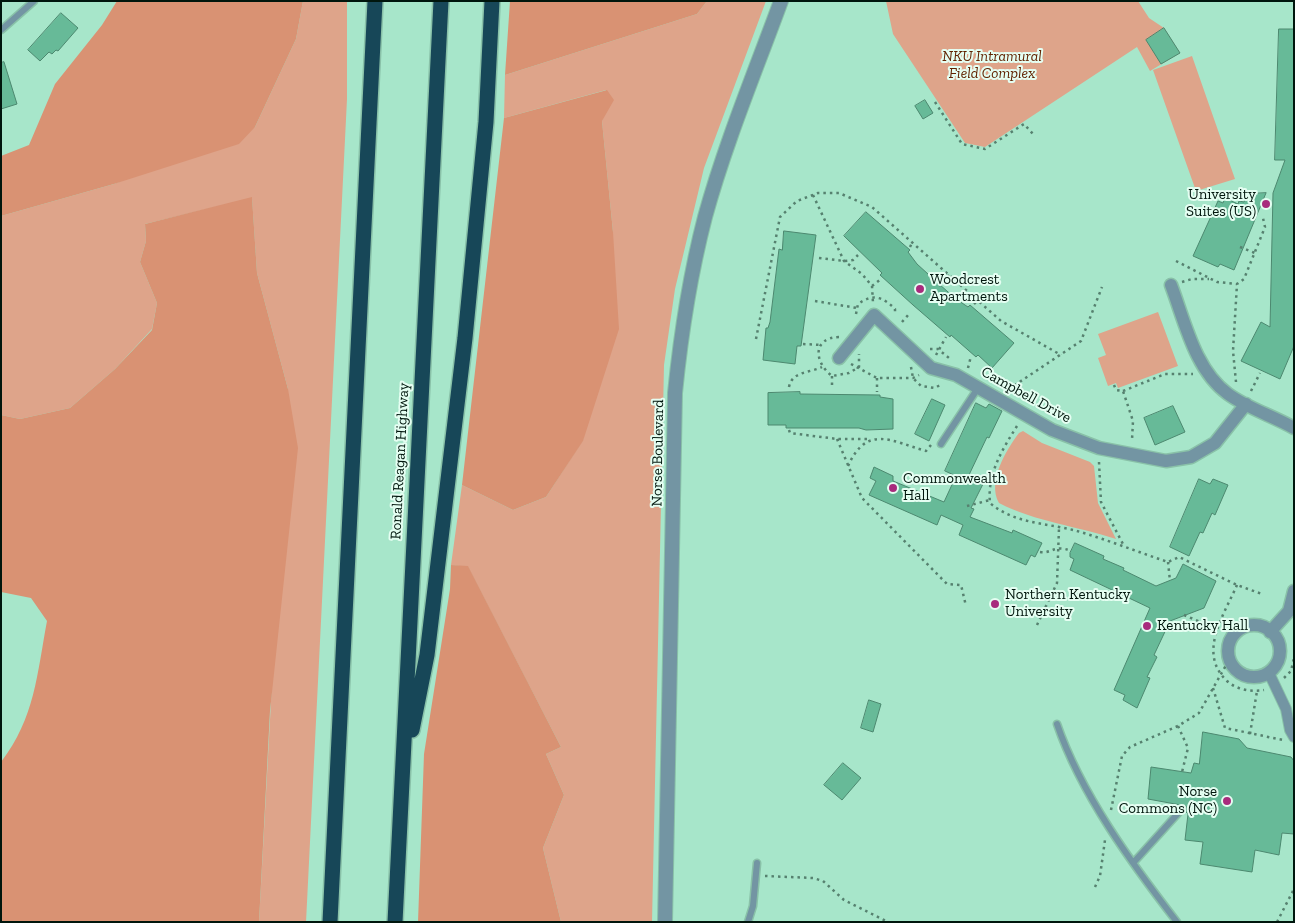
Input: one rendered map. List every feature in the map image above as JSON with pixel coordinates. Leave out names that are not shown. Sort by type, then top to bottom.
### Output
[{"type":"highway","points":[[330,922],[375,1]]},
{"type":"highway","name":"Ronald Reagan Highway","points":[[395,922],[441,1]]},
{"type":"highway","points":[[402,778],[427,655],[465,338],[486,122],[492,1]]},
{"type":"street","name":"Norse Boulevard","points":[[665,922],[675,393],[680,347],[687,299],[708,208],[781,1]]},
{"type":"street","points":[[1176,284],[1199,358],[1207,371],[1228,394],[1248,399],[1294,428]]},
{"type":"street","points":[[839,358],[874,314]]},
{"type":"street","name":"Campbell Drive","points":[[874,314],[931,368],[956,375],[1052,430],[1099,448],[1166,461],[1191,457],[1215,442],[1248,399]]},
{"type":"street","points":[[1270,632],[1289,611],[1294,591]]},
{"type":"street","points":[[1255,625],[1270,632],[1276,637],[1280,652],[1278,660],[1269,673],[1254,677],[1239,673],[1229,660],[1229,644],[1239,630],[1255,625]]},
{"type":"street","points":[[1269,673],[1286,709],[1290,730],[1289,739]]},
{"type":"lane","points":[[1,30],[34,1]]},
{"type":"lane","points":[[941,444],[978,388]]},
{"type":"lane","points":[[1057,724],[1064,744],[1108,824],[1178,922]]},
{"type":"lane","points":[[1134,862],[1182,809]]},
{"type":"lane","points":[[748,922],[753,906],[757,863]]},
{"type":"path","points":[[935,102],[962,144],[985,150],[1024,124],[1033,134]]},
{"type":"path","points":[[756,339],[780,217],[797,202],[814,195],[839,193],[872,207],[978,300],[1000,322],[1061,355]]},
{"type":"path","points":[[814,195],[844,261],[862,274],[872,286],[874,314]]},
{"type":"path","points":[[1176,261],[1217,282],[1237,284],[1244,280],[1255,253],[1265,227],[1263,218]]},
{"type":"path","points":[[910,247],[912,243]]},
{"type":"path","points":[[1240,247],[1255,253]]},
{"type":"path","points":[[819,258],[844,261],[853,260],[858,255]]},
{"type":"path","points":[[939,286],[949,275]]},
{"type":"path","points":[[872,286],[881,279]]},
{"type":"path","points":[[1176,284],[1192,279],[1211,279]]},
{"type":"path","points":[[1237,284],[1233,351],[1237,386]]},
{"type":"path","points":[[995,398],[1081,341],[1102,286]]},
{"type":"path","points":[[974,304],[978,300]]},
{"type":"path","points":[[815,301],[857,308]]},
{"type":"path","points":[[897,327],[909,314]]},
{"type":"path","points":[[839,358],[877,378],[913,378],[931,368],[939,347],[946,337]]},
{"type":"path","points":[[803,344],[821,345]]},
{"type":"path","points":[[789,387],[791,380],[797,375],[822,367]]},
{"type":"path","points":[[1114,385],[1116,390],[1122,391],[1165,374],[1207,371]]},
{"type":"path","points":[[1248,399],[1260,373]]},
{"type":"path","points":[[832,376],[832,386]]},
{"type":"path","points":[[877,378],[877,392]]},
{"type":"path","points":[[1122,391],[1133,421],[1131,454]]},
{"type":"path","points":[[1025,415],[998,455],[989,490],[990,500],[998,510],[1044,526],[1075,530],[1168,562],[1179,557],[1237,585],[1262,594]]},
{"type":"path","points":[[790,430],[790,434],[837,439],[870,439]]},
{"type":"path","points":[[848,466],[856,449],[876,437],[926,451],[931,445],[941,444]]},
{"type":"path","points":[[837,439],[862,498],[946,584],[961,585],[966,606]]},
{"type":"path","points":[[1099,448],[1101,502],[1124,547]]},
{"type":"path","points":[[967,506],[990,500]]},
{"type":"path","points":[[1038,625],[1057,583],[1059,528]]},
{"type":"path","points":[[1040,552],[1044,553],[1058,548],[1071,551]]},
{"type":"path","points":[[1168,562],[1170,581]]},
{"type":"path","points":[[1237,585],[1218,630],[1212,652],[1216,668],[1231,684],[1257,691],[1274,686],[1291,671],[1294,658]]},
{"type":"path","points":[[1184,615],[1218,630]]},
{"type":"path","points":[[1095,887],[1100,876],[1103,845],[1122,756],[1130,747],[1178,726],[1199,713],[1229,660]]},
{"type":"path","points":[[1213,688],[1225,728],[1250,734],[1289,739]]},
{"type":"path","points":[[1250,734],[1257,691]]},
{"type":"path","points":[[1178,726],[1188,748],[1182,772]]},
{"type":"path","points":[[756,876],[813,878],[823,881],[844,900],[888,922]]},
{"type":"path","points":[[1277,922],[1294,889]]},
{"type":"green space","points":[[303,1],[347,1],[347,99],[306,922],[259,922],[288,389],[257,273],[252,198],[145,224],[146,241],[140,262],[157,303],[152,329],[115,369],[70,408],[20,419],[1,415],[1,216],[114,184],[255,127],[296,39]]},
{"type":"green space","points":[[707,1],[766,1],[704,168],[675,289],[664,365],[652,922],[561,922],[543,848],[564,795],[546,754],[561,747],[468,567],[451,565],[462,485],[513,510],[546,497],[583,440],[613,232],[602,121],[606,90],[504,118],[505,75],[697,14]]},
{"type":"green space","name":"NKU Intramural Field Complex","points":[[886,1],[1138,1],[1149,18],[1164,28],[1180,53],[1150,71],[1137,47],[985,147],[965,143],[893,34]]},
{"type":"green space","points":[[1192,56],[1235,179],[1196,191],[1153,70]]},
{"type":"green space","points":[[1158,312],[1178,366],[1118,388],[1116,383],[1108,386],[1098,358],[1106,355],[1098,334]]},
{"type":"green space","points":[[1023,431],[1042,443],[1090,462],[1094,466],[1098,503],[1116,539],[1027,515],[999,503],[995,486],[1000,467],[1014,440]]},
{"type":"shaded area","points":[[117,1],[303,1],[296,39],[255,127],[239,144],[114,184],[1,216],[1,156],[29,145],[55,84],[102,25]]},
{"type":"shaded area","points":[[510,1],[707,1],[697,14],[505,75]]},
{"type":"shaded area","points":[[607,90],[614,100],[602,121],[613,232],[619,329],[583,441],[546,497],[513,510],[462,485],[504,118]]},
{"type":"shaded area","points":[[252,197],[257,273],[288,389],[298,448],[270,711],[259,922],[1,922],[1,762],[21,729],[28,712],[37,677],[47,621],[31,598],[1,592],[1,415],[20,419],[70,408],[115,369],[152,330],[157,303],[140,262],[146,241],[145,224]]},
{"type":"shaded area","points":[[451,565],[468,566],[561,747],[546,754],[564,795],[543,848],[561,922],[418,922],[424,754],[450,589]]},
{"type":"building","points":[[61,13],[78,28],[58,51],[56,50],[52,54],[49,52],[40,61],[28,50]]},
{"type":"building","points":[[1164,28],[1180,53],[1161,64],[1146,40]]},
{"type":"building","name":"University Suites (US)","points":[[1279,29],[1294,29],[1294,346],[1280,379],[1241,361],[1261,322],[1270,327],[1273,193],[1285,160],[1275,160]]},
{"type":"building","points":[[4,62],[17,104],[1,109],[1,63]]},
{"type":"building","points":[[925,100],[933,113],[923,119],[915,106]]},
{"type":"building","points":[[1266,193],[1234,270],[1220,264],[1218,267],[1193,256],[1218,201],[1223,203],[1225,198],[1238,204],[1239,201],[1244,202],[1248,194]]},
{"type":"building","name":"Woodcrest Apartments","points":[[866,212],[910,250],[908,252],[917,264],[939,284],[956,299],[968,307],[970,305],[1014,343],[992,368],[951,335],[950,337],[913,305],[880,275],[882,273],[844,236]]},
{"type":"building","points":[[784,231],[816,235],[801,346],[797,346],[795,364],[763,360],[766,328],[768,328],[770,322],[779,249],[782,250]]},
{"type":"building","points":[[800,392],[800,394],[880,395],[880,397],[893,399],[893,429],[786,428],[786,425],[768,425],[768,393]]},
{"type":"building","points":[[932,399],[945,405],[929,441],[915,434]]},
{"type":"building","name":"Commonwealth Hall","points":[[976,403],[986,408],[989,404],[1002,411],[968,477],[983,484],[971,508],[974,509],[970,517],[1012,533],[1013,530],[1042,543],[1035,557],[1031,555],[1026,565],[959,535],[963,525],[941,515],[937,525],[869,495],[876,481],[870,478],[874,467],[893,476],[893,481],[944,502],[956,476],[945,471]]},
{"type":"building","points":[[1173,406],[1185,432],[1155,445],[1144,418]]},
{"type":"building","points":[[1199,479],[1210,484],[1213,479],[1228,485],[1215,515],[1212,513],[1203,533],[1200,532],[1189,556],[1170,547]]},
{"type":"building","name":"Kentucky Hall","points":[[1075,543],[1104,556],[1103,559],[1124,568],[1123,570],[1156,586],[1176,578],[1183,564],[1216,581],[1204,608],[1170,621],[1154,655],[1157,657],[1147,677],[1150,678],[1137,708],[1123,700],[1125,695],[1114,690],[1150,608],[1070,570],[1074,559],[1070,557],[1070,553]]},
{"type":"building","points":[[869,700],[881,704],[873,732],[861,728]]},
{"type":"building","name":"Norse Commons (NC)","points":[[1203,732],[1239,739],[1247,748],[1291,757],[1294,761],[1294,834],[1282,833],[1279,855],[1255,850],[1252,872],[1200,864],[1203,842],[1185,840],[1188,814],[1186,806],[1148,799],[1151,767],[1191,773],[1194,763],[1199,764]]},
{"type":"building","points":[[843,763],[861,778],[842,800],[824,785]]},
{"type":"place","name":"University Suites (US)","points":[[1266,204]]},
{"type":"place","name":"Woodcrest Apartments","points":[[920,289]]},
{"type":"place","name":"Commonwealth Hall","points":[[893,488]]},
{"type":"place","name":"Northern Kentucky University","points":[[995,604]]},
{"type":"place","name":"Kentucky Hall","points":[[1147,626]]},
{"type":"place","name":"Norse Commons (NC)","points":[[1227,801]]}]
